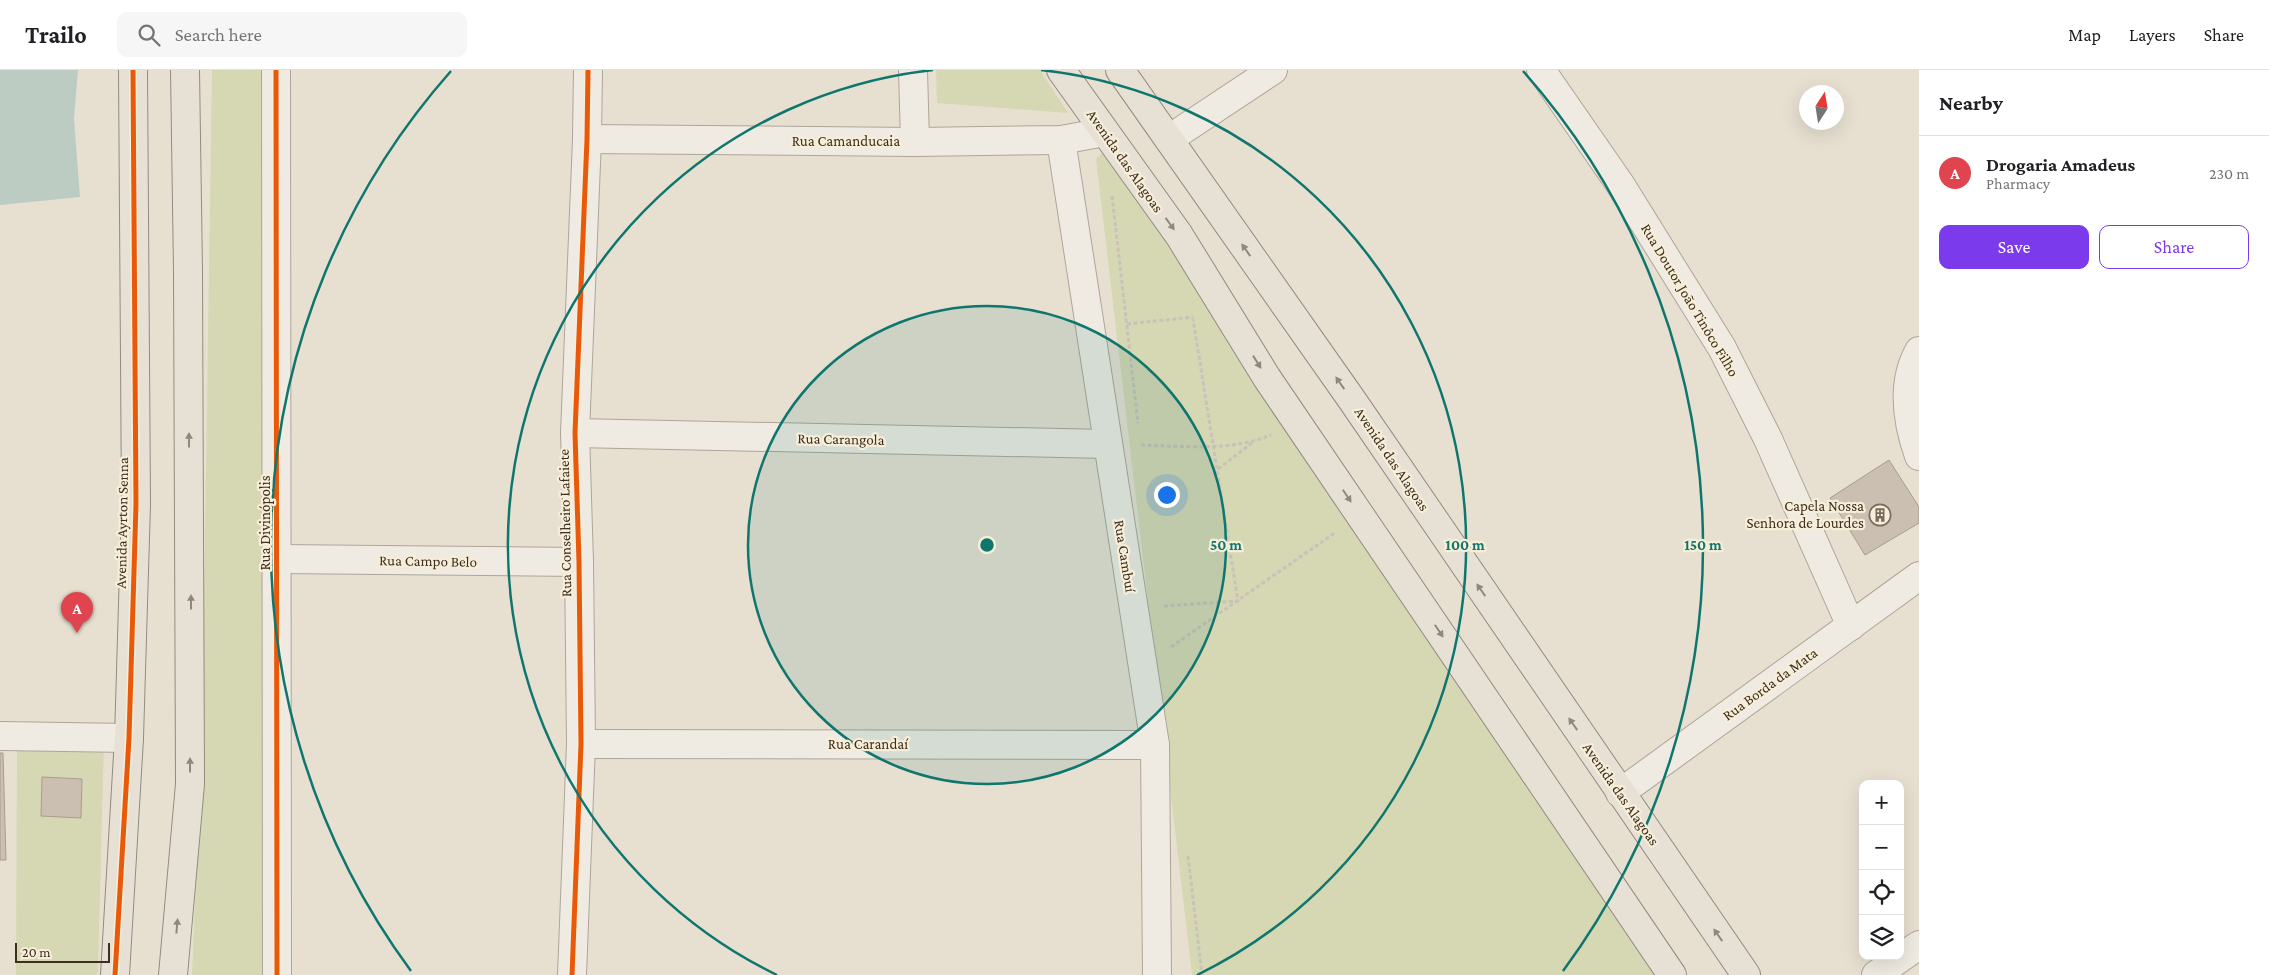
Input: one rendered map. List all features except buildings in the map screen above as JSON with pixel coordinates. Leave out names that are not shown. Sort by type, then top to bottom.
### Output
[{"type":"main road","name":"Avenida Ayrton Senna","points":[[115,975],[129,738],[136,504],[133,70]]},
{"type":"main road","points":[[172,975],[190,784],[188,271],[185,70]]},
{"type":"main road","name":"Avenida das Alagoas","points":[[1061,70],[1178,235],[1267,378],[1672,975]]},
{"type":"main road","name":"Avenida das Alagoas","points":[[1120,70],[1352,400],[1746,975]]},
{"type":"street","name":"Rua Divinópolis","points":[[276,70],[277,975]]},
{"type":"street","name":"Rua Conselheiro Lafaiete","points":[[572,975],[581,744],[579,562],[575,433],[588,70]]},
{"type":"street","points":[[912,70],[915,142]]},
{"type":"street","points":[[1169,139],[1273,70]]},
{"type":"street","name":"Rua Doutor João Tinôco Filho","points":[[1541,70],[1620,184],[1722,348],[1768,439],[1851,626]]},
{"type":"street","name":"Rua Camanducaia","points":[[587,139],[915,142],[1061,140],[1105,132]]},
{"type":"street","name":"Rua Cambuí","points":[[1061,140],[1155,745],[1157,975]]},
{"type":"street","points":[[1916,356],[1907,390],[1908,413],[1919,456]]},
{"type":"street","name":"Rua Carangola","points":[[575,433],[1107,444]]},
{"type":"street","name":"Rua Campo Belo","points":[[278,559],[579,562]]},
{"type":"street","name":"Rua Borda da Mata","points":[[1620,792],[1919,576]]},
{"type":"street","points":[[0,736],[129,738]]},
{"type":"street","name":"Rua Carandaí","points":[[581,744],[1155,745]]},
{"type":"street","points":[[1876,975],[1919,945]]},
{"type":"path","points":[[1192,308],[1238,600]]},
{"type":"path","points":[[1127,324],[1193,317]]},
{"type":"path","points":[[1217,470],[1253,442],[1275,433]]},
{"type":"path","points":[[1140,445],[1214,446],[1253,442]]},
{"type":"path","points":[[1165,652],[1339,530]]},
{"type":"path","points":[[1159,606],[1238,600]]},
{"type":"green space","points":[[212,70],[262,70],[263,570],[268,975],[192,975],[202,736]]},
{"type":"green space","points":[[936,70],[1040,70],[1068,113],[937,103]]},
{"type":"green space","points":[[1109,147],[1665,975],[1192,975],[1096,159]]},
{"type":"green space","points":[[104,739],[98,972],[96,975],[16,975],[17,748]]},
{"type":"shaded area","points":[[0,70],[78,70],[74,119],[80,197],[0,205]]},
{"type":"cycle path","points":[[115,975],[129,738],[136,504],[133,70]]},
{"type":"cycle path","points":[[276,70],[277,975]]},
{"type":"cycle path","points":[[572,975],[581,744],[579,562],[575,433],[588,70]]},
{"type":"place","name":"Capela Nossa Senhora de Lourdes","points":[[1880,515]]},
{"type":"place","name":"Drogaria Amadeus","points":[[77,633]]}]
